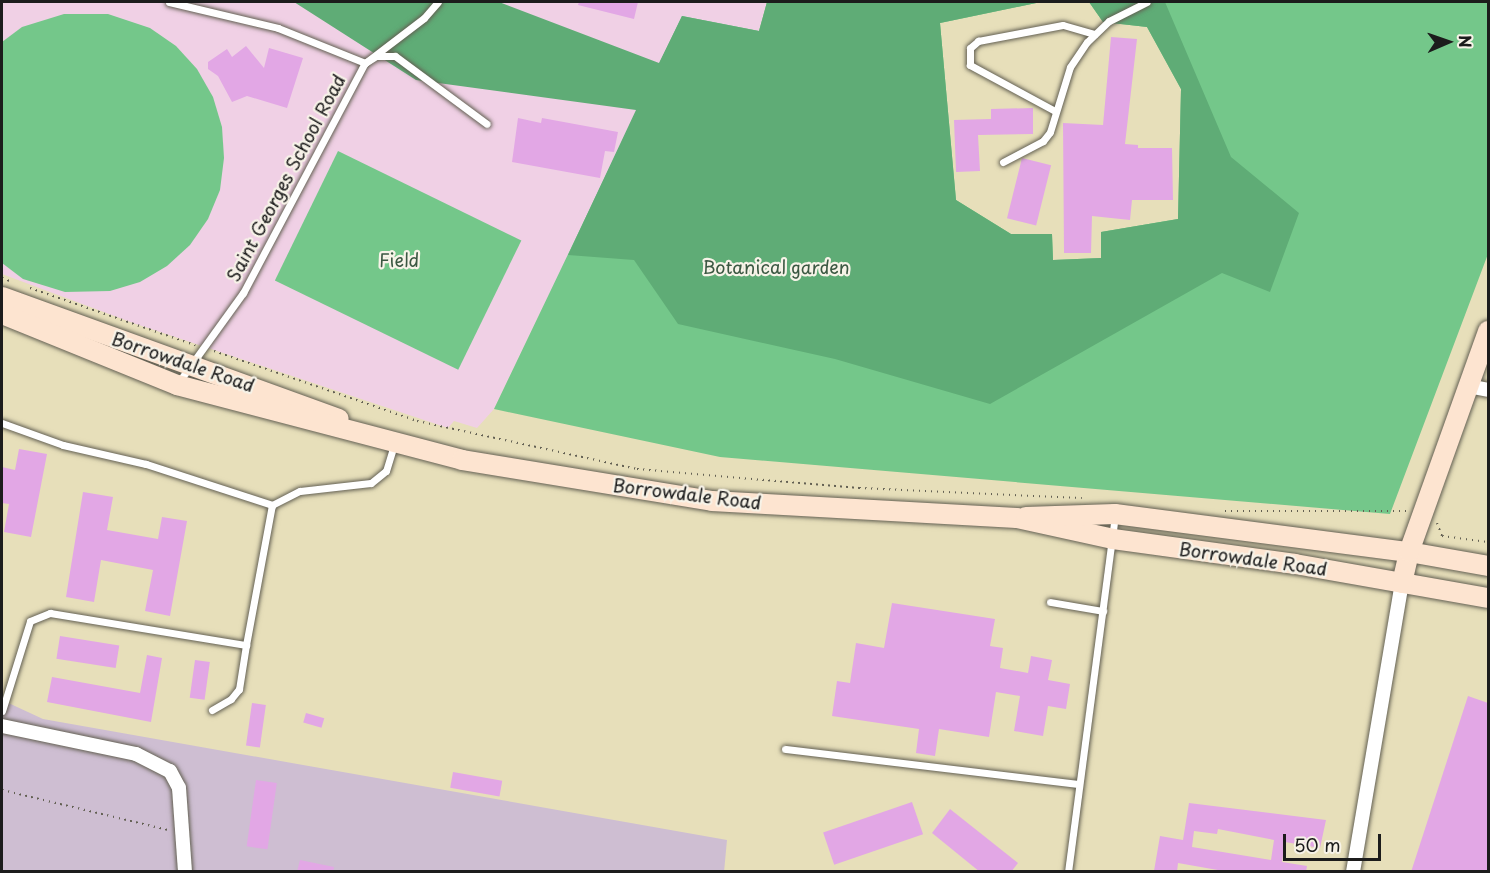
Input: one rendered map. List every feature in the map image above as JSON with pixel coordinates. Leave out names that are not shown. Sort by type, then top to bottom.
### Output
[{"type":"main road","name":"Borrowdale Road","points":[[7,289],[188,366],[300,402],[363,431],[462,460],[712,501],[1017,518],[1113,539],[1488,598]]},
{"type":"main road","name":"Borrowdale Road","points":[[2,314],[177,385],[336,429],[363,431]]},
{"type":"main road","points":[[1402,583],[1409,552],[1488,331]]},
{"type":"main road","name":"Borrowdale Road","points":[[1017,518],[1048,513],[1115,514],[1409,552],[1488,566]]},
{"type":"street","points":[[1468,386],[1488,390]]},
{"type":"street","points":[[1353,872],[1402,583]]},
{"type":"street","points":[[2,726],[155,762],[170,771],[179,788],[185,872]]},
{"type":"lane","points":[[169,2],[278,28],[365,63],[376,56],[395,57],[486,124]]},
{"type":"lane","name":"Saint Georges School Road","points":[[177,385],[188,366],[243,293],[365,63],[424,18],[438,2]]},
{"type":"lane","points":[[1003,162],[1043,141],[1070,67],[1095,34],[1122,12],[1147,2]]},
{"type":"lane","points":[[1055,111],[970,65],[970,48],[978,41],[1064,25],[1077,26],[1095,34]]},
{"type":"lane","points":[[2,423],[63,445],[146,464],[272,506],[300,492],[370,483],[386,471],[395,441]]},
{"type":"lane","points":[[212,710],[231,699],[239,689],[272,506]]},
{"type":"lane","points":[[1068,872],[1115,514]]},
{"type":"lane","points":[[1050,602],[1103,611]]},
{"type":"lane","points":[[2,711],[5,678],[30,621],[39,614],[50,613],[246,645]]},
{"type":"lane","points":[[785,749],[1079,784]]},
{"type":"path","points":[[2,278],[7,289]]},
{"type":"path","points":[[22,286],[417,421],[637,469],[859,488],[1085,498]]},
{"type":"path","points":[[1222,510],[1432,510],[1442,536],[1488,542]]},
{"type":"path","points":[[2,790],[184,834]]},
{"type":"shaded area","points":[[2,2],[767,2],[759,31],[544,305],[494,409],[477,428],[454,421],[448,428],[133,323],[2,274]]},
{"type":"shaded area","points":[[2,700],[43,719],[727,840],[724,872],[2,872]]},
{"type":"green space","points":[[294,2],[499,2],[659,63],[682,16],[759,31],[767,2],[1041,2],[940,23],[956,200],[1011,234],[1052,234],[1053,260],[1101,258],[1101,232],[1178,219],[1181,89],[1147,27],[1103,22],[1089,2],[1165,2],[1231,157],[1299,213],[1270,292],[1222,273],[990,404],[835,359],[678,324],[634,260],[568,255],[636,110],[416,80]]},
{"type":"green space","name":"Botanical garden","points":[[767,2],[1041,2],[940,23],[956,200],[1011,234],[1052,234],[1053,260],[1101,258],[1101,232],[1178,219],[1181,89],[1147,27],[1103,22],[1089,2],[1488,2],[1488,254],[1390,514],[720,457],[494,409],[682,16],[759,31]]},
{"type":"green space","points":[[64,14],[108,14],[150,28],[176,46],[197,69],[213,97],[222,127],[224,158],[220,190],[208,219],[190,245],[167,266],[140,282],[110,291],[65,292],[23,279],[2,263],[2,42],[22,27]]},
{"type":"green space","name":"Field","points":[[338,151],[521,240],[458,370],[275,280]]},
{"type":"building","points":[[579,2],[638,2],[634,19],[578,5]]},
{"type":"building","points":[[1111,37],[1137,39],[1125,144],[1138,145],[1138,148],[1172,148],[1173,200],[1132,200],[1130,220],[1092,216],[1091,253],[1064,253],[1063,123],[1103,125]]},
{"type":"building","points":[[246,46],[264,68],[269,48],[303,58],[287,108],[247,96],[232,102],[218,76],[208,69],[208,62],[227,49],[232,57]]},
{"type":"building","points":[[1033,108],[1033,134],[978,135],[980,171],[956,172],[954,120],[991,119],[991,109]]},
{"type":"building","points":[[518,118],[541,123],[542,118],[618,132],[614,152],[605,151],[600,178],[512,162]]},
{"type":"building","points":[[1022,158],[1051,165],[1036,225],[1007,218]]},
{"type":"building","points":[[19,449],[47,454],[31,537],[4,532],[9,504],[2,503],[2,467],[15,470]]},
{"type":"building","points":[[83,492],[113,497],[107,530],[158,539],[162,517],[187,521],[170,616],[145,611],[153,570],[101,560],[94,602],[66,597]]},
{"type":"building","points":[[892,603],[995,619],[990,646],[1003,648],[1000,668],[1028,673],[1031,656],[1052,660],[1048,680],[1070,684],[1066,709],[1048,706],[1043,736],[1014,731],[1020,696],[996,692],[989,737],[939,729],[935,756],[916,753],[919,729],[832,716],[837,681],[850,683],[856,643],[884,648]]},
{"type":"building","points":[[60,636],[119,645],[116,668],[56,659]]},
{"type":"building","points":[[147,655],[162,658],[151,722],[47,702],[52,677],[140,693]]},
{"type":"building","points":[[195,660],[210,662],[205,700],[190,698]]},
{"type":"building","points":[[1468,696],[1488,703],[1488,872],[1411,872]]},
{"type":"building","points":[[252,703],[266,705],[260,748],[246,746]]},
{"type":"building","points":[[306,713],[324,718],[322,728],[303,723]]},
{"type":"building","points":[[453,772],[502,781],[499,796],[450,788]]},
{"type":"building","points":[[256,780],[277,783],[267,849],[247,846]]},
{"type":"building","points":[[912,802],[923,834],[834,865],[823,833]]},
{"type":"building","points":[[1189,803],[1326,820],[1320,848],[1285,842],[1282,862],[1307,866],[1306,872],[1229,872],[1178,863],[1177,872],[1154,871],[1160,836],[1183,840]],"holes":[[[1218,829],[1274,840],[1271,860],[1192,847],[1194,831],[1217,834]]]},
{"type":"building","points":[[950,809],[1018,863],[1011,872],[980,872],[932,833]]},
{"type":"building","points":[[300,860],[334,867],[333,872],[297,872]]}]
